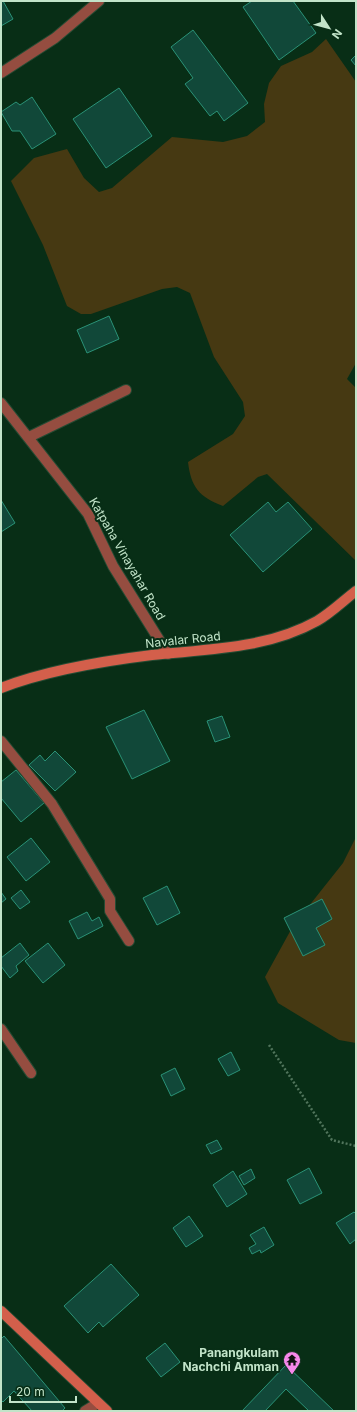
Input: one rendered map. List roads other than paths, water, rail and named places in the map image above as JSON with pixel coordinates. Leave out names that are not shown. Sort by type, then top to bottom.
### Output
[{"type":"street","points":[[1,73],[55,38],[99,1]]},
{"type":"street","points":[[29,438],[126,390]]},
{"type":"street","name":"Katpaha Vinayahar Road","points":[[1,403],[88,514],[113,566],[168,654]]},
{"type":"street","name":"Navalar Road","points":[[1,688],[45,672],[168,654],[240,647],[281,636],[318,620],[356,591]]},
{"type":"street","points":[[1,741],[52,804],[110,898],[110,911],[129,941]]},
{"type":"street","points":[[1,1029],[31,1073]]},
{"type":"street","points":[[1,1311],[107,1411]]},
{"type":"street","points":[[85,1411],[98,1403]]},
{"type":"place","name":"Panangkulam Nachchi Amman","points":[[292,1375]]}]
